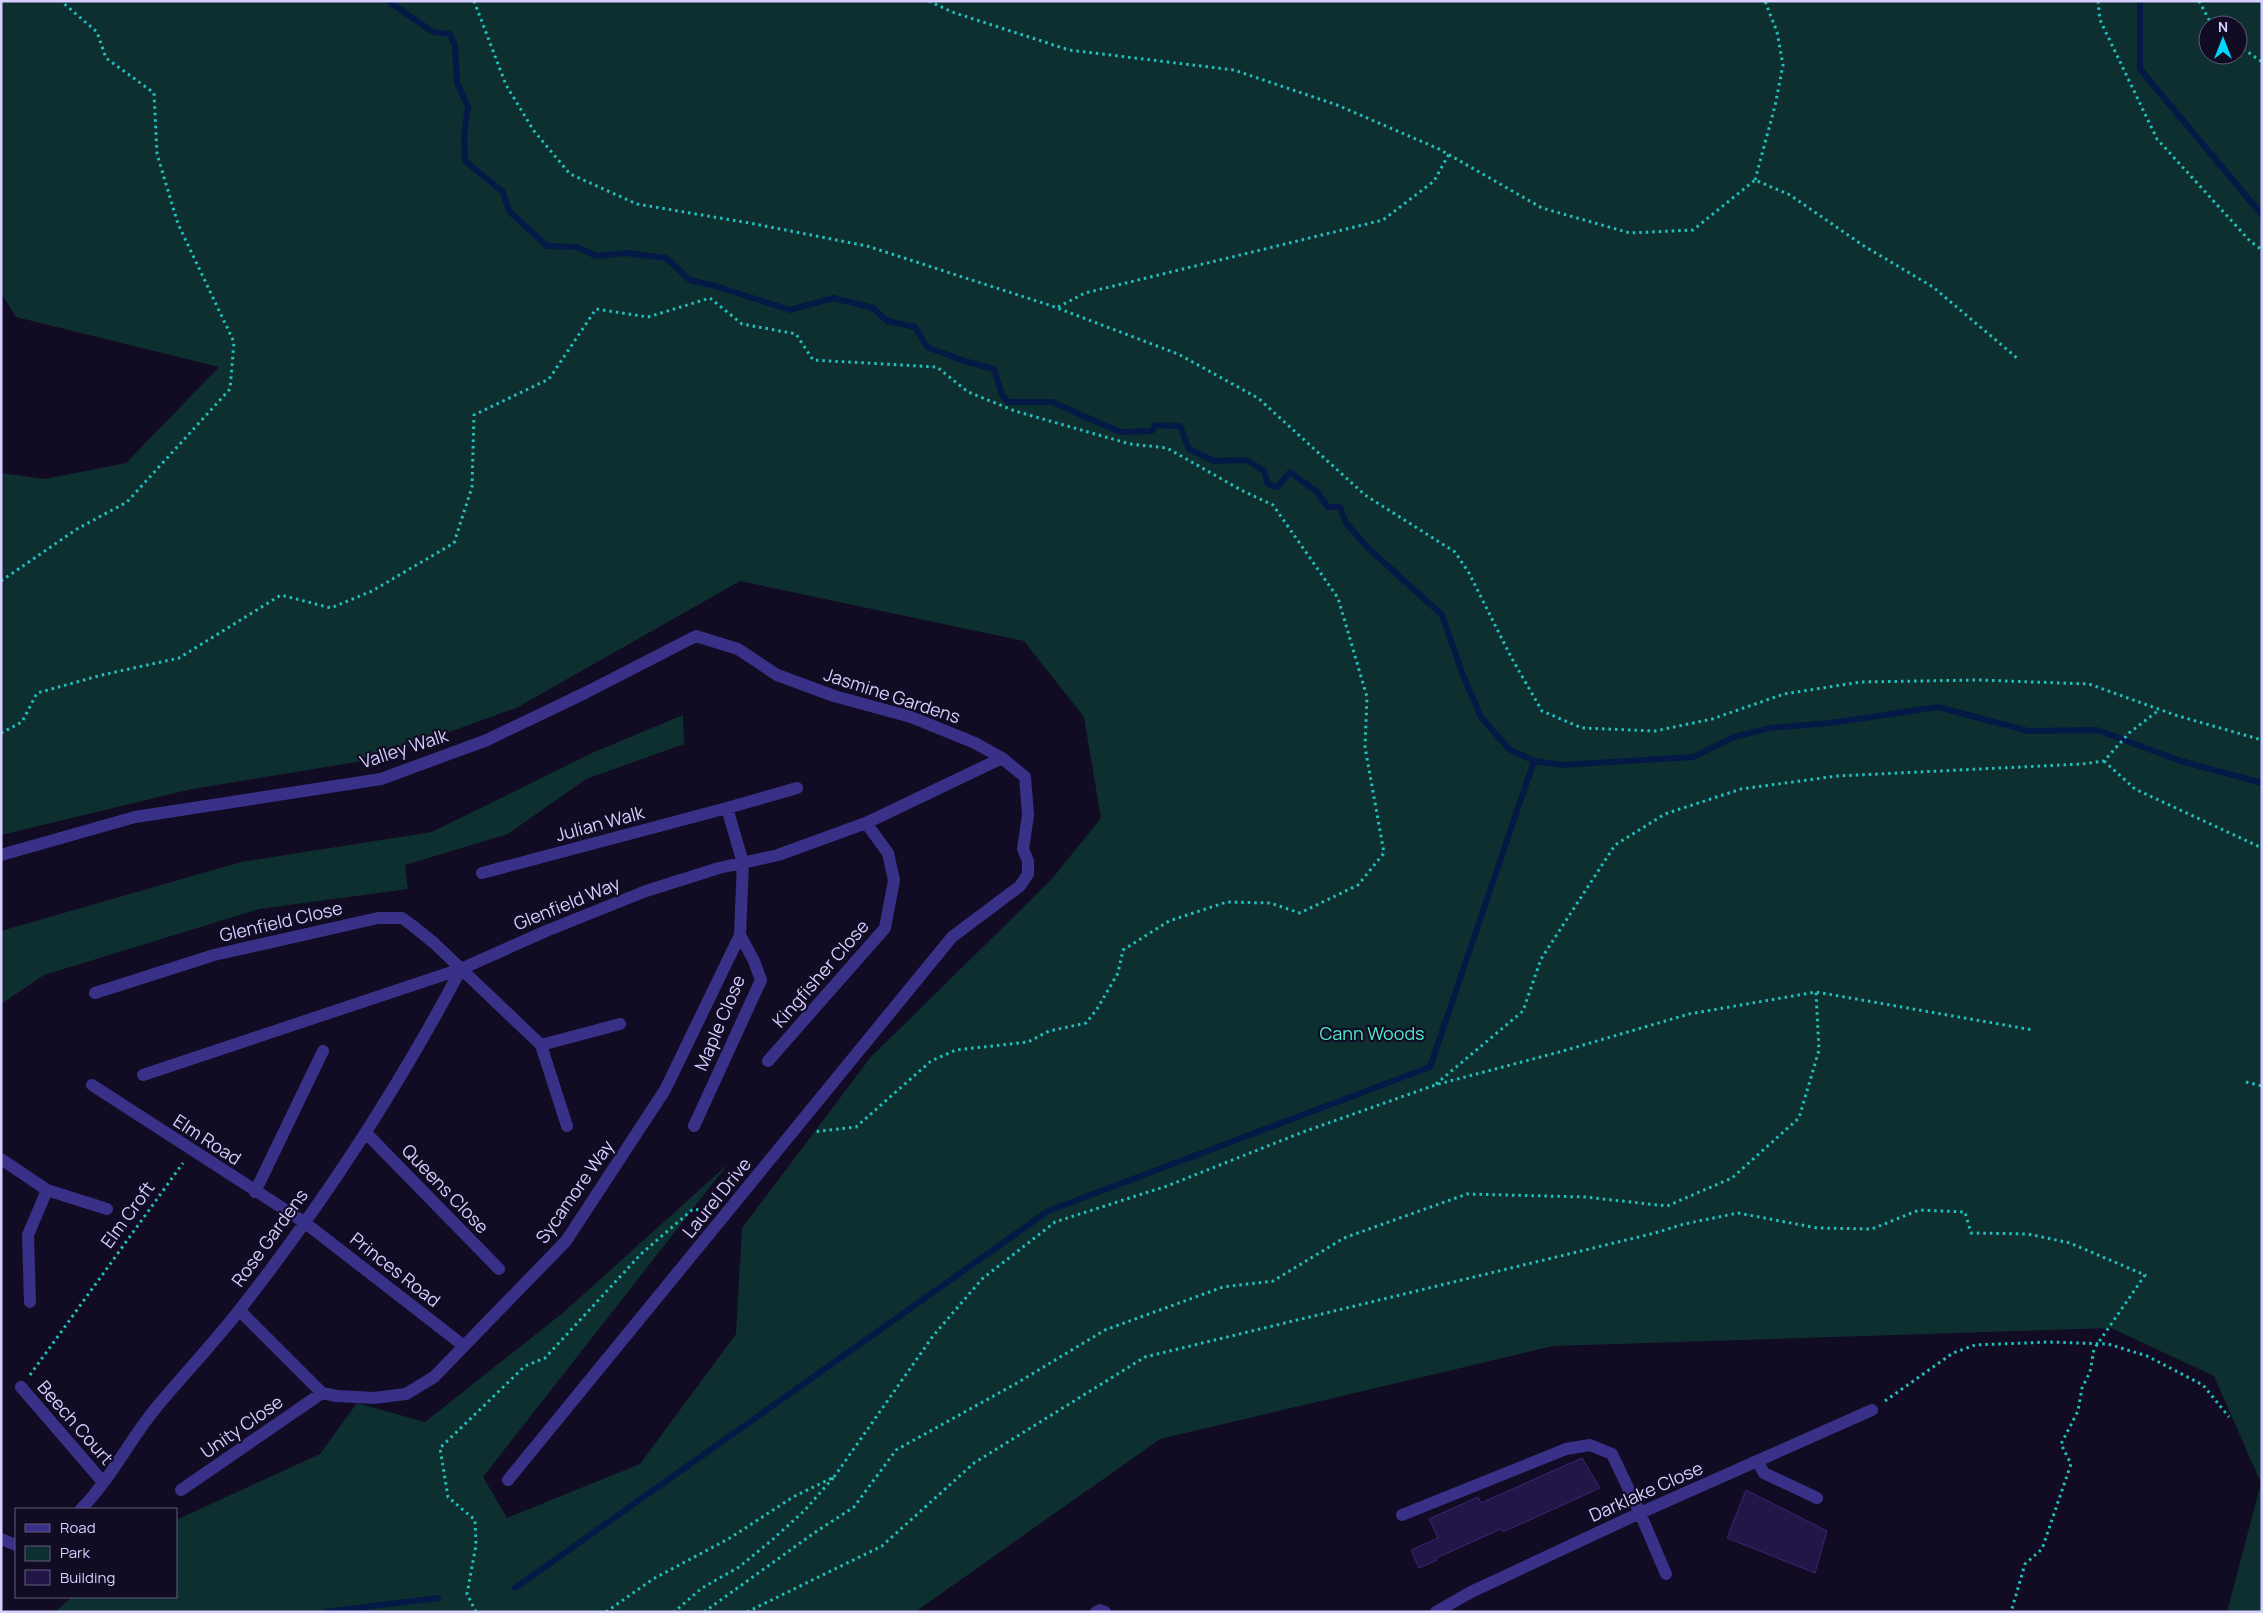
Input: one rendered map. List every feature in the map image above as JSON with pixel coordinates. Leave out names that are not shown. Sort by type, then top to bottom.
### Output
[{"type":"street","name":"Valley Walk","points":[[1,855],[135,817],[381,779],[487,740],[585,693],[696,636],[738,649]]},
{"type":"street","name":"Jasmine Gardens","points":[[738,649],[777,675],[834,696],[911,717],[975,743],[1002,758],[1025,776],[1028,815],[1023,849],[1028,861],[1028,874]]},
{"type":"street","name":"Glenfield Way","points":[[143,1076],[461,969],[546,931],[646,891],[719,868],[778,855],[866,823],[1002,758]]},
{"type":"street","name":"Julian Walk","points":[[482,873],[797,788]]},
{"type":"street","points":[[727,808],[743,863]]},
{"type":"street","name":"Kingfisher Close","points":[[768,1061],[885,928],[894,880],[888,853],[866,823]]},
{"type":"street","name":"Sycamore Way","points":[[322,1393],[336,1396],[374,1398],[406,1394],[434,1377],[566,1241],[665,1090],[740,935],[743,863]]},
{"type":"street","name":"Laurel Drive","points":[[508,1480],[728,1214],[952,937],[1020,886],[1028,874]]},
{"type":"street","name":"Glenfield Close","points":[[95,993],[214,955],[378,918],[402,918],[434,943],[541,1045]]},
{"type":"street","name":"Maple Close","points":[[694,1126],[761,980],[754,961],[740,935]]},
{"type":"street","name":"Rose Gardens","points":[[82,1508],[154,1411],[240,1310],[304,1222],[366,1133],[430,1028],[461,969]]},
{"type":"street","points":[[567,1126],[541,1045],[620,1024]]},
{"type":"street","points":[[255,1192],[323,1051]]},
{"type":"street","name":"Elm Road","points":[[92,1085],[304,1222]]},
{"type":"street","name":"Queens Close","points":[[366,1133],[499,1268]]},
{"type":"street","points":[[1,1159],[48,1190],[107,1209]]},
{"type":"street","points":[[30,1302],[28,1235],[48,1190]]},
{"type":"street","name":"Princes Road","points":[[304,1222],[464,1346]]},
{"type":"street","points":[[240,1310],[322,1393]]},
{"type":"street","name":"Beech Court","points":[[21,1387],[103,1482]]},
{"type":"street","name":"Unity Close","points":[[181,1490],[322,1393]]},
{"type":"street","name":"Darklake Close","points":[[1436,1612],[1471,1592],[1640,1513],[1872,1410]]},
{"type":"street","points":[[1402,1515],[1566,1449],[1590,1445],[1612,1454],[1666,1574]]},
{"type":"street","points":[[1757,1461],[1764,1473],[1817,1498]]},
{"type":"street","points":[[1,1539],[15,1545]]},
{"type":"street","points":[[1096,1612],[1100,1610],[1105,1612]]},
{"type":"path","points":[[1,582],[77,529],[127,502],[230,389],[234,342],[178,224],[157,154],[154,93],[106,58],[97,32],[61,1]]},
{"type":"path","points":[[474,1],[506,86],[534,131],[570,174],[637,204],[755,224],[867,246],[1057,308],[1178,354],[1258,398],[1366,494],[1455,552],[1469,572],[1542,711],[1582,728],[1655,731],[1712,720],[1784,694],[1861,682],[1979,680],[2088,684],[2160,710],[2262,740]]},
{"type":"path","points":[[928,1],[952,12],[1069,50],[1234,70],[1337,105],[1449,154],[1542,208],[1630,233],[1693,230],[1755,180],[1775,106],[1783,65],[1777,32],[1765,1]]},
{"type":"path","points":[[2098,1],[2100,20],[2157,139],[2250,241],[2262,250]]},
{"type":"path","points":[[2199,1],[2207,15]]},
{"type":"path","points":[[2248,52],[2262,62]]},
{"type":"path","points":[[1057,308],[1085,293],[1384,220],[1434,181],[1449,154]]},
{"type":"path","points":[[1755,180],[1790,195],[1864,246],[1933,287],[2017,358]]},
{"type":"path","points":[[1,733],[22,722],[37,693],[102,675],[179,658],[281,595],[331,608],[372,591],[454,543],[472,487],[474,415],[549,379],[596,309],[648,317],[710,298],[742,324],[796,334],[813,360],[937,368],[968,392],[1015,411],[1130,444],[1167,448],[1242,490],[1274,505],[1338,598],[1367,697],[1365,747],[1384,852],[1358,885],[1300,913],[1270,903],[1227,902],[1169,921],[1123,950],[1118,973],[1097,1009],[1086,1023],[1050,1031],[1028,1042],[956,1050],[931,1060],[856,1127],[793,1134]]},
{"type":"path","points":[[1434,1085],[1523,1011],[1541,959],[1615,845],[1665,814],[1741,789],[1837,776],[2082,764],[2104,761],[2129,733],[2160,710]]},
{"type":"path","points":[[2104,761],[2135,789],[2262,848]]},
{"type":"path","points":[[704,1612],[814,1533],[854,1507],[896,1450],[1017,1383],[1105,1330],[1223,1288],[1273,1281],[1344,1238],[1467,1194],[1585,1197],[1667,1206],[1732,1178],[1799,1118],[1819,1050],[1816,992]]},
{"type":"path","points":[[674,1612],[702,1588],[739,1567],[804,1511],[834,1477],[933,1336],[982,1280],[1055,1222],[1167,1186],[1303,1132],[1434,1085],[1563,1051],[1689,1014],[1816,992],[2033,1030]]},
{"type":"path","points":[[2246,1082],[2262,1086]]},
{"type":"path","name":"Elm Croft","points":[[21,1387],[192,1150]]},
{"type":"path","points":[[476,1612],[467,1594],[476,1545],[475,1520],[448,1497],[440,1448],[525,1366],[545,1358],[641,1254],[693,1208],[728,1214]]},
{"type":"path","points":[[746,1612],[882,1546],[974,1463],[1145,1357],[1655,1233],[1684,1224],[1738,1213],[1817,1228],[1872,1229],[1919,1210],[1965,1212],[1970,1233],[2028,1234],[2070,1243],[2145,1274],[2094,1349],[2090,1372],[2082,1388],[2078,1410],[2061,1444],[2071,1464],[2042,1549],[2025,1564],[2011,1612]]},
{"type":"path","points":[[1872,1410],[1934,1364],[1953,1353],[1975,1345],[2049,1342],[2108,1344],[2147,1356],[2203,1385],[2229,1417]]},
{"type":"path","points":[[606,1612],[653,1579],[730,1538],[793,1498],[834,1477]]},
{"type":"green space","name":"Cann Woods","points":[[1,1],[2262,1],[2262,1612],[2227,1612],[2261,1483],[2214,1376],[2111,1328],[1553,1346],[1160,1439],[915,1612],[55,1612],[71,1598],[178,1598],[178,1519],[320,1454],[357,1403],[425,1422],[564,1312],[728,1164],[483,1477],[507,1518],[640,1464],[736,1334],[742,1228],[870,1058],[1051,880],[1101,818],[1084,717],[1024,641],[740,581],[518,707],[375,759],[192,789],[1,835],[1,473],[45,479],[126,463],[219,367],[16,317],[1,293]]},
{"type":"green space","points":[[683,715],[684,744],[586,779],[508,834],[405,865],[408,889],[259,909],[44,975],[1,1004],[1,931],[241,862],[432,832],[592,753]]},
{"type":"building","points":[[1582,1458],[1600,1488],[1503,1532],[1501,1529],[1436,1558],[1437,1560],[1419,1568],[1411,1550],[1438,1538],[1429,1519],[1478,1497],[1481,1503]]},
{"type":"building","points":[[1746,1490],[1827,1531],[1815,1573],[1727,1538]]},
{"type":"waterway","points":[[388,1],[433,32],[450,34],[455,46],[457,82],[468,107],[464,135],[465,161],[503,192],[509,211],[547,246],[577,247],[596,256],[626,253],[666,258],[690,280],[790,310],[833,298],[873,308],[887,321],[915,327],[927,347],[964,361],[994,369],[1002,395],[1008,402],[1052,402],[1120,432],[1152,431],[1155,425],[1180,426],[1189,449],[1214,461],[1247,460],[1264,471],[1268,484],[1277,487],[1290,472],[1317,492],[1328,507],[1340,507],[1346,523],[1367,547],[1442,615],[1463,675],[1481,717],[1509,749],[1534,761],[1562,765],[1693,757],[1734,737],[1769,728],[1830,723],[1938,707],[2028,731],[2097,730],[2181,761],[2262,783]]},
{"type":"waterway","points":[[2140,1],[2140,69],[2262,215]]},
{"type":"waterway","points":[[515,1588],[1048,1211],[1430,1067],[1534,761]]},
{"type":"waterway","points":[[324,1612],[438,1598]]}]
